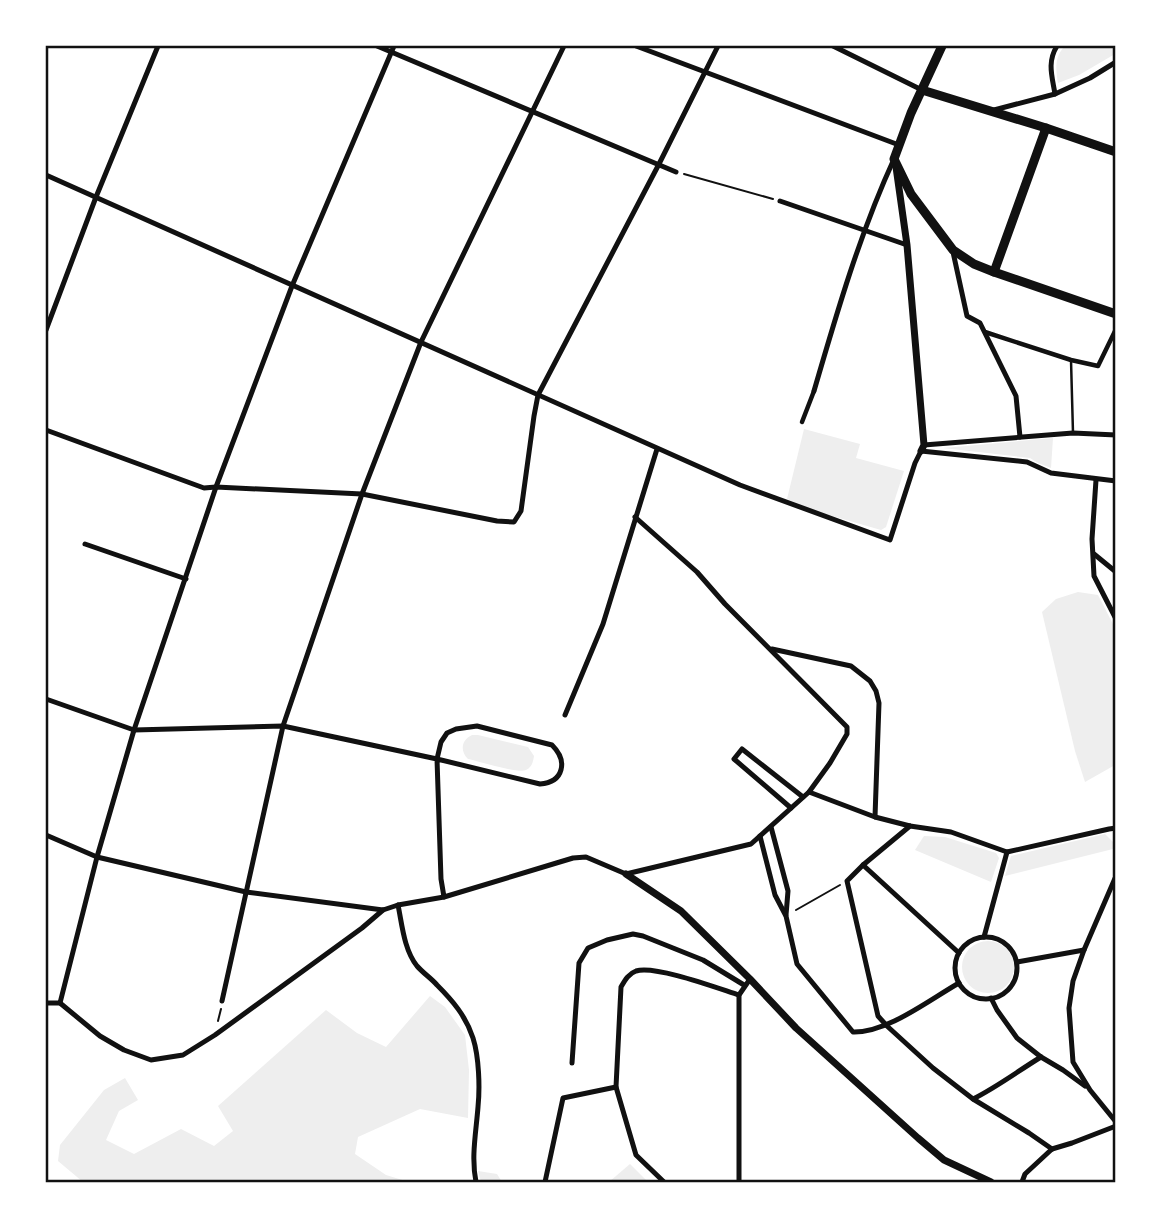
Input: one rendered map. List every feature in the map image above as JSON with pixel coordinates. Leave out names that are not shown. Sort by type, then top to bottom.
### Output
[{"type":"main road","points":[[942,46],[911,113],[894,159],[911,194],[953,250],[974,264],[1115,314]]},
{"type":"main road","points":[[922,90],[1115,152]]},
{"type":"main road","points":[[994,272],[1046,128]]},
{"type":"street","points":[[46,330],[96,197],[158,46]]},
{"type":"street","points":[[377,46],[393,49],[676,172]]},
{"type":"street","points":[[222,1001],[283,726],[362,494],[421,342],[564,46]]},
{"type":"street","points":[[636,46],[899,145]]},
{"type":"street","points":[[46,430],[204,488],[362,494],[514,522],[521,511],[538,395],[718,46]]},
{"type":"street","points":[[833,46],[922,90]]},
{"type":"street","points":[[1055,94],[1050,67],[1052,54],[1057,46]]},
{"type":"street","points":[[60,1003],[97,857],[134,730],[216,487],[292,286],[393,49]]},
{"type":"street","points":[[991,111],[1055,94],[1115,63]]},
{"type":"street","points":[[46,175],[740,485],[890,540],[922,448],[907,245],[894,159]]},
{"type":"street","points":[[802,422],[864,230],[894,159]]},
{"type":"street","points":[[780,201],[907,245]]},
{"type":"street","points":[[953,250],[967,316],[980,323],[1016,397],[1020,437]]},
{"type":"street","points":[[985,332],[1098,366],[1115,329]]},
{"type":"street","points":[[922,448],[1073,433],[1115,435]]},
{"type":"street","points":[[922,448],[1027,462],[1051,474],[1115,481]]},
{"type":"street","points":[[565,715],[603,624],[657,449]]},
{"type":"street","points":[[1096,480],[1092,538],[1094,576],[1115,619]]},
{"type":"street","points":[[626,874],[751,844],[809,792],[847,734],[847,727],[725,604],[697,572],[635,517]]},
{"type":"street","points":[[85,544],[186,579]]},
{"type":"street","points":[[1094,553],[1115,572]]},
{"type":"street","points":[[772,649],[851,666],[870,681],[879,703],[875,817]]},
{"type":"street","points":[[46,699],[134,730],[283,726],[437,759],[540,784],[554,779],[562,766],[559,752],[552,746],[477,726],[447,733],[441,742],[437,759],[444,897]]},
{"type":"street","points":[[791,808],[734,759],[742,749],[803,797]]},
{"type":"street","points":[[809,792],[875,817],[951,832],[1007,852],[1115,828]]},
{"type":"street","points":[[910,826],[847,881],[878,1016],[933,1068],[974,1099],[1052,1149]]},
{"type":"street","points":[[771,827],[788,891],[786,916]]},
{"type":"street","points":[[46,835],[97,857],[246,892],[383,910]]},
{"type":"street","points":[[760,836],[775,895],[786,916],[797,964],[853,1032],[887,1026],[959,983]]},
{"type":"street","points":[[984,937],[1007,852]]},
{"type":"street","points":[[46,1003],[60,1003],[100,1036],[124,1050],[151,1060],[183,1055],[215,1035],[383,910],[444,897],[573,858],[586,857],[626,874],[681,911],[747,982],[918,1138],[944,1160],[991,1182]]},
{"type":"street","points":[[863,865],[959,953]]},
{"type":"street","points":[[1022,1182],[1025,1174],[1052,1149],[1115,1124],[1073,1062],[1069,1008],[1073,981],[1115,876]]},
{"type":"street","points":[[398,905],[406,940],[416,965],[458,1009],[467,1021],[473,1037],[479,1092],[473,1168],[476,1182]]},
{"type":"street","points":[[572,1063],[579,963],[588,948],[633,934],[643,936],[747,982]]},
{"type":"street","points":[[984,937],[1002,941],[1014,954],[1017,972],[1008,989],[1000,995],[982,999],[972,996],[959,983],[955,963],[965,945],[984,937]]},
{"type":"street","points":[[1017,962],[1084,950]]},
{"type":"street","points":[[664,1182],[636,1155],[616,1087],[621,987],[627,976],[636,971],[661,971],[739,995]]},
{"type":"street","points":[[739,1182],[739,995],[747,982]]},
{"type":"street","points":[[991,998],[1017,1038],[1041,1058],[1090,1090]]},
{"type":"street","points":[[974,1099],[1041,1058]]},
{"type":"street","points":[[545,1182],[563,1098],[616,1087]]},
{"type":"lane","points":[[1071,360],[1073,433]]},
{"type":"path","points":[[676,172],[780,201]]},
{"type":"path","points":[[786,916],[847,881]]},
{"type":"path","points":[[215,1035],[222,1001]]},
{"type":"shaded area","points":[[1065,46],[1109,46],[1115,50],[1115,54],[1079,75],[1058,83],[1057,59]]},
{"type":"shaded area","points":[[804,429],[860,444],[856,458],[904,471],[886,527],[881,530],[815,511],[787,499]]},
{"type":"shaded area","points":[[1053,438],[1051,468],[1030,458],[943,448]]},
{"type":"shaded area","points":[[1078,592],[1098,595],[1115,628],[1115,765],[1085,782],[1042,612],[1056,599]]},
{"type":"shaded area","points":[[472,735],[528,747],[534,756],[532,764],[522,771],[468,759],[463,746]]},
{"type":"shaded area","points":[[1105,834],[1114,843],[1113,849],[1005,876],[1011,856]]},
{"type":"shaded area","points":[[924,836],[945,837],[996,853],[999,858],[991,882],[915,850]]},
{"type":"shaded area","points":[[988,941],[1007,948],[1014,967],[1007,986],[988,993],[969,986],[962,967],[969,948]]},
{"type":"shaded area","points":[[430,996],[445,1007],[465,1035],[469,1070],[468,1118],[420,1109],[358,1137],[355,1154],[386,1175],[409,1182],[83,1182],[58,1161],[60,1145],[104,1090],[125,1078],[138,1100],[119,1111],[106,1140],[134,1154],[181,1129],[214,1146],[233,1131],[218,1106],[326,1010],[357,1033],[386,1047]]},
{"type":"shaded area","points":[[630,1164],[648,1182],[609,1182]]},
{"type":"shaded area","points":[[478,1171],[497,1174],[502,1182],[481,1182]]}]
